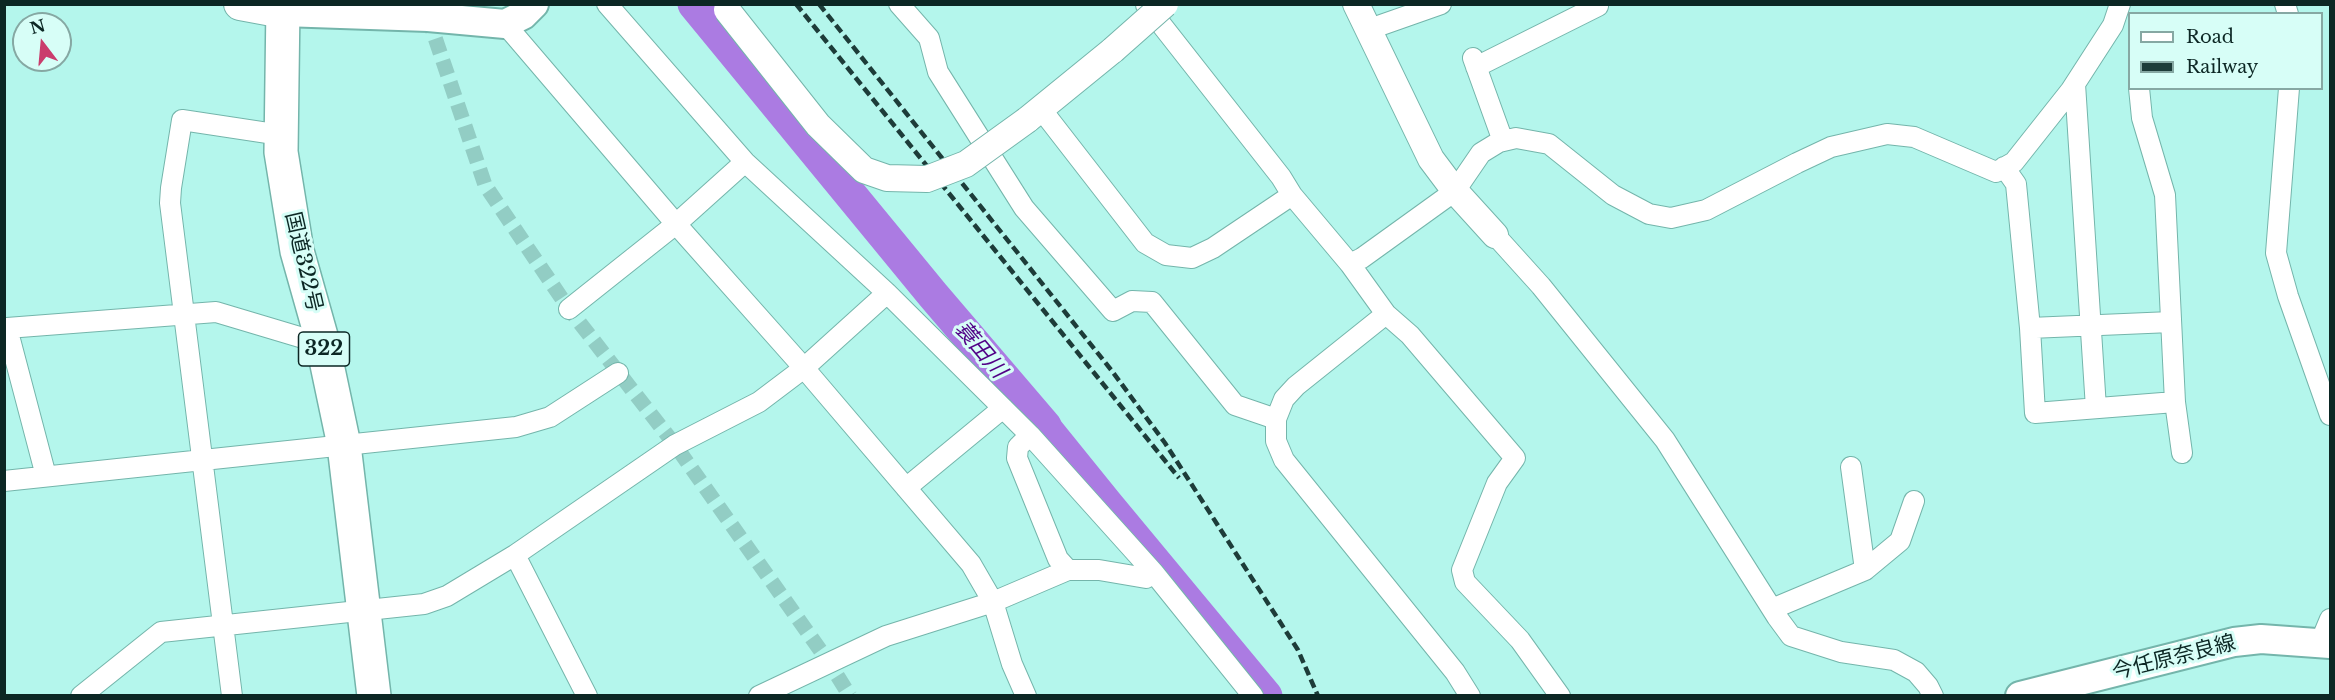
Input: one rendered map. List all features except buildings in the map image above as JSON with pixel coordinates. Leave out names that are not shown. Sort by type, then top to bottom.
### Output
[{"type":"highway","name":"国道322号","points":[[283,8],[281,152],[297,251],[323,344],[344,445],[362,611],[374,696]]},
{"type":"main road","points":[[240,4],[283,8],[427,11],[505,24],[523,15],[534,4]]},
{"type":"main road","name":"今任原奈良線","points":[[2020,696],[2234,642],[2327,635]]},
{"type":"street","points":[[607,4],[745,162],[887,293],[1030,435],[1154,573],[1253,696]]},
{"type":"street","points":[[899,4],[929,38],[938,72],[1024,207],[1113,311],[1132,301],[1152,302],[1235,405],[1276,419]]},
{"type":"street","points":[[1145,4],[1281,177],[1292,195],[1350,264],[1386,314],[1410,336],[1515,458],[1497,483],[1462,570],[1465,582],[1520,640],[1560,696]]},
{"type":"street","points":[[725,7],[818,125],[864,170],[887,178],[904,180],[927,179],[966,164],[1034,115],[1165,4]]},
{"type":"street","points":[[1356,4],[1431,159],[1455,191],[1541,286],[1665,440],[1791,636],[1840,652],[1894,660],[1916,672],[1933,696]]},
{"type":"street","points":[[1367,30],[1441,4]]},
{"type":"street","points":[[1503,141],[1474,62],[1598,6]]},
{"type":"street","points":[[1350,264],[1455,191],[1481,153],[1503,141],[1516,138],[1549,144],[1613,195],[1649,214],[1671,218],[1706,210],[1831,147],[1887,134],[1914,137],[1995,172],[2018,157],[2075,84],[2122,17]]},
{"type":"street","points":[[505,24],[971,564],[993,602],[1012,664],[1026,696]]},
{"type":"street","points":[[2075,84],[2096,408]]},
{"type":"street","points":[[2139,90],[2142,117],[2165,195],[2175,402],[2182,453]]},
{"type":"street","points":[[2289,90],[2276,253],[2288,296],[2331,414]]},
{"type":"street","points":[[1034,115],[1145,243],[1166,255],[1192,258],[1292,195]]},
{"type":"street","points":[[232,696],[204,458],[170,203],[182,120],[281,135]]},
{"type":"street","points":[[569,309],[676,224],[745,162]]},
{"type":"street","points":[[2004,168],[2016,184],[2030,328],[2035,413],[2175,402]]},
{"type":"street","points":[[81,696],[161,632],[424,604],[447,596],[515,555],[675,445],[759,402],[804,368],[887,293]]},
{"type":"street","points":[[46,476],[6,328],[216,312],[323,344]]},
{"type":"street","points":[[1386,314],[1296,386],[1284,399],[1276,419],[1276,441],[1284,460],[1455,672],[1470,696]]},
{"type":"street","points":[[2030,328],[2171,322]]},
{"type":"street","points":[[4,480],[516,427],[550,417],[618,372]]},
{"type":"street","points":[[906,488],[1003,408]]},
{"type":"street","points":[[1030,435],[1018,447],[1017,458],[1058,559],[1068,570]]},
{"type":"street","points":[[1851,467],[1865,570]]},
{"type":"street","points":[[1772,609],[1865,570],[1900,541],[1914,501]]},
{"type":"street","points":[[515,555],[587,696]]},
{"type":"street","points":[[759,696],[886,636],[993,602],[1068,570],[1100,570],[1146,578],[1154,573]]},
{"type":"waterway","name":"蓑田川","points":[[694,4],[1266,696]]},
{"type":"tunnel","points":[[428,17],[485,185],[569,309],[675,445],[830,664],[850,696]]},
{"type":"railway","points":[[796,4],[1179,478]]},
{"type":"railway","points":[[819,4],[1112,371],[1165,443],[1298,650],[1318,696]]}]
